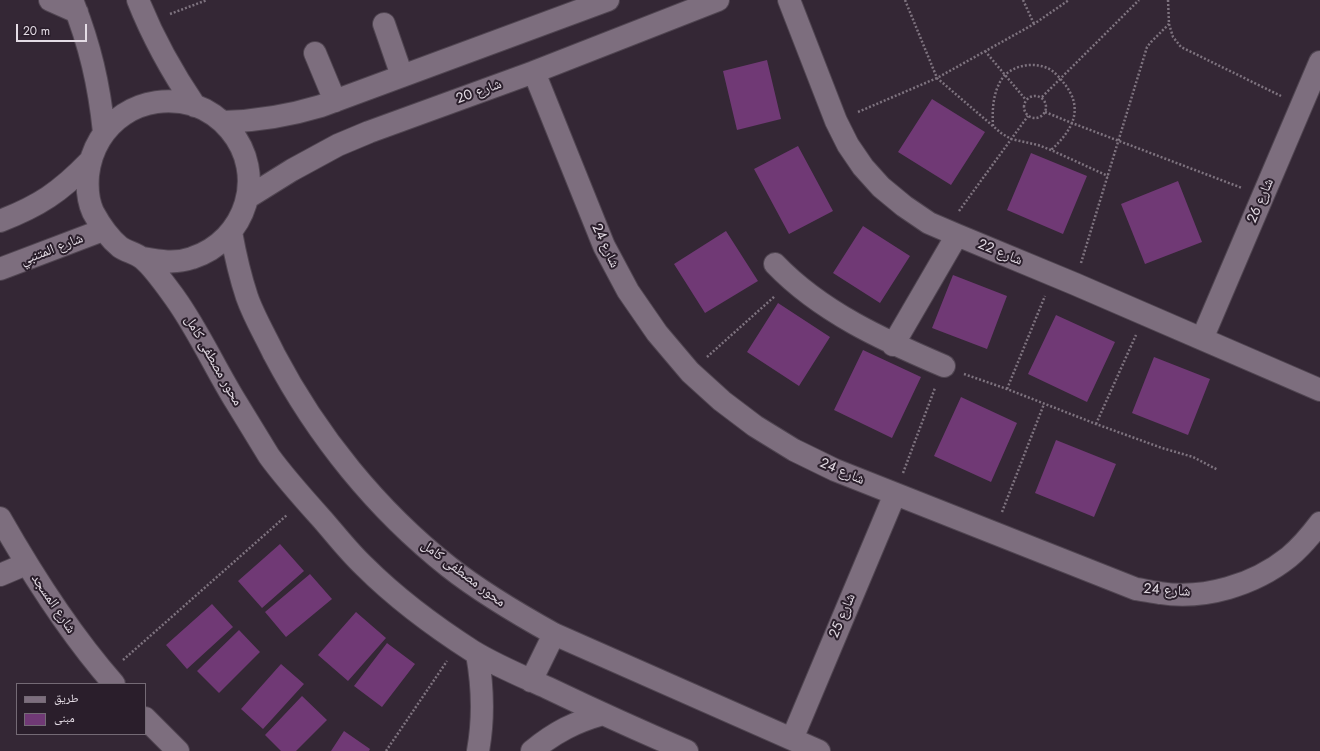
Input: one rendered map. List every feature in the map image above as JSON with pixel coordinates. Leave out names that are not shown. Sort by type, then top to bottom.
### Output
[{"type":"street","points":[[50,0],[74,6],[86,36],[94,67],[101,99],[104,132]]},
{"type":"street","points":[[138,0],[147,23],[169,65],[195,106]]},
{"type":"street","points":[[223,122],[274,118],[321,106],[608,0]]},
{"type":"street","name":"شارع 20","points":[[247,198],[292,170],[338,145],[534,72],[718,0]]},
{"type":"street","name":"شارع 22","points":[[789,0],[836,121],[848,145],[863,167],[881,187],[904,206],[929,222],[951,233],[1054,275],[1320,390]]},
{"type":"street","points":[[384,24],[402,76]]},
{"type":"street","points":[[315,53],[335,101]]},
{"type":"street","name":"شارع 26","points":[[1202,339],[1320,62]]},
{"type":"street","name":"شارع 24","points":[[534,72],[604,246],[628,291],[657,333],[690,372],[722,401],[755,426],[794,450],[835,470],[993,533],[1136,589],[1161,594],[1211,592],[1236,586],[1264,574],[1289,557],[1310,536],[1320,523]]},
{"type":"street","points":[[175,101],[195,106],[210,112],[223,122],[236,138],[245,157],[249,177],[247,198],[241,216],[231,232],[213,249],[191,259],[166,262],[142,258],[121,247],[103,230],[92,209],[87,186],[89,162],[95,146],[104,132],[119,118],[136,108],[155,102],[175,101]]},
{"type":"street","points":[[0,221],[37,205],[56,193],[89,162]]},
{"type":"street","name":"شارع المتنبي","points":[[0,269],[103,230]]},
{"type":"street","name":"محور مصطفى كامل","points":[[231,232],[240,276],[256,318],[290,384],[318,428],[349,468],[382,506],[419,542],[450,568],[482,591],[515,613],[554,634],[819,751]]},
{"type":"street","points":[[893,344],[951,233]]},
{"type":"street","name":"محور مصطفى كامل","points":[[142,258],[174,296],[187,316],[234,398],[271,458],[304,499],[364,566],[418,613],[477,654],[531,681],[687,751]]},
{"type":"street","points":[[775,264],[791,281],[858,326],[893,344],[944,366]]},
{"type":"street","name":"شارع 25","points":[[792,739],[894,494]]},
{"type":"street","name":"شارع المسجد","points":[[0,518],[26,564],[48,598],[76,638],[110,680]]},
{"type":"street","points":[[0,575],[26,564]]},
{"type":"street","points":[[531,681],[554,634]]},
{"type":"street","points":[[477,654],[482,691],[482,711],[478,751]]},
{"type":"street","points":[[532,751],[564,728],[603,714]]},
{"type":"street","points":[[146,719],[178,751]]},
{"type":"path","points":[[147,23],[207,0]]},
{"type":"path","points":[[905,0],[936,78],[1001,133],[1011,139],[1038,145],[1108,176]]},
{"type":"path","points":[[1023,0],[1034,24]]},
{"type":"path","points":[[836,121],[936,78],[1034,24],[1069,0]]},
{"type":"path","points":[[1042,97],[1139,0]]},
{"type":"path","points":[[1168,0],[1169,24],[1173,37],[1181,47],[1301,106]]},
{"type":"path","points":[[1075,284],[1147,47],[1150,42],[1169,24]]},
{"type":"path","points":[[985,51],[1026,100]]},
{"type":"path","points":[[993,126],[992,113],[994,100],[998,87],[1005,76],[1015,68],[1027,65],[1039,65],[1049,68],[1070,90],[1074,98],[1075,111],[1072,123],[1066,134],[1051,150]]},
{"type":"path","points":[[1036,95],[1042,97],[1046,102],[1045,112],[1040,117],[1034,118],[1028,116],[1024,111],[1023,105],[1026,100],[1030,96],[1036,95]]},
{"type":"path","points":[[1045,112],[1119,142],[1263,196]]},
{"type":"path","points":[[951,233],[1011,139],[1028,116]]},
{"type":"path","points":[[1007,389],[1054,275]]},
{"type":"path","points":[[690,372],[791,281]]},
{"type":"path","points":[[1096,424],[1145,314]]},
{"type":"path","points":[[894,494],[944,366],[1096,424],[1193,458],[1218,470]]},
{"type":"path","points":[[993,533],[1044,404]]},
{"type":"path","points":[[110,680],[304,499]]},
{"type":"path","points":[[386,751],[459,642]]},
{"type":"building","points":[[767,60],[781,119],[737,130],[723,71]]},
{"type":"building","points":[[932,99],[985,132],[951,185],[898,152]]},
{"type":"building","points":[[798,146],[833,211],[789,234],[754,169]]},
{"type":"building","points":[[1031,153],[1087,176],[1063,234],[1007,210]]},
{"type":"building","points":[[1178,181],[1202,242],[1145,264],[1121,204]]},
{"type":"building","points":[[863,226],[910,256],[880,303],[833,273]]},
{"type":"building","points":[[726,231],[758,281],[705,313],[674,264]]},
{"type":"building","points":[[953,275],[1007,296],[987,349],[932,328]]},
{"type":"building","points":[[778,303],[830,337],[799,386],[747,352]]},
{"type":"building","points":[[1056,315],[1115,342],[1087,402],[1028,374]]},
{"type":"building","points":[[863,350],[921,377],[892,438],[834,410]]},
{"type":"building","points":[[1154,357],[1210,379],[1188,435],[1132,413]]},
{"type":"building","points":[[961,397],[1017,423],[991,482],[934,456]]},
{"type":"building","points":[[1056,440],[1116,464],[1094,517],[1035,493]]},
{"type":"building","points":[[280,544],[304,571],[262,608],[238,581]]},
{"type":"building","points":[[310,574],[332,599],[286,637],[265,612]]},
{"type":"building","points":[[212,604],[233,627],[187,669],[166,645]]},
{"type":"building","points":[[356,612],[386,638],[348,681],[318,655]]},
{"type":"building","points":[[239,630],[260,652],[219,693],[197,671]]},
{"type":"building","points":[[387,643],[415,664],[382,707],[354,686]]},
{"type":"building","points":[[281,664],[304,684],[263,729],[241,709]]},
{"type":"building","points":[[302,696],[327,720],[296,751],[281,751],[265,735]]},
{"type":"building","points":[[344,731],[370,749],[369,751],[331,751]]}]
